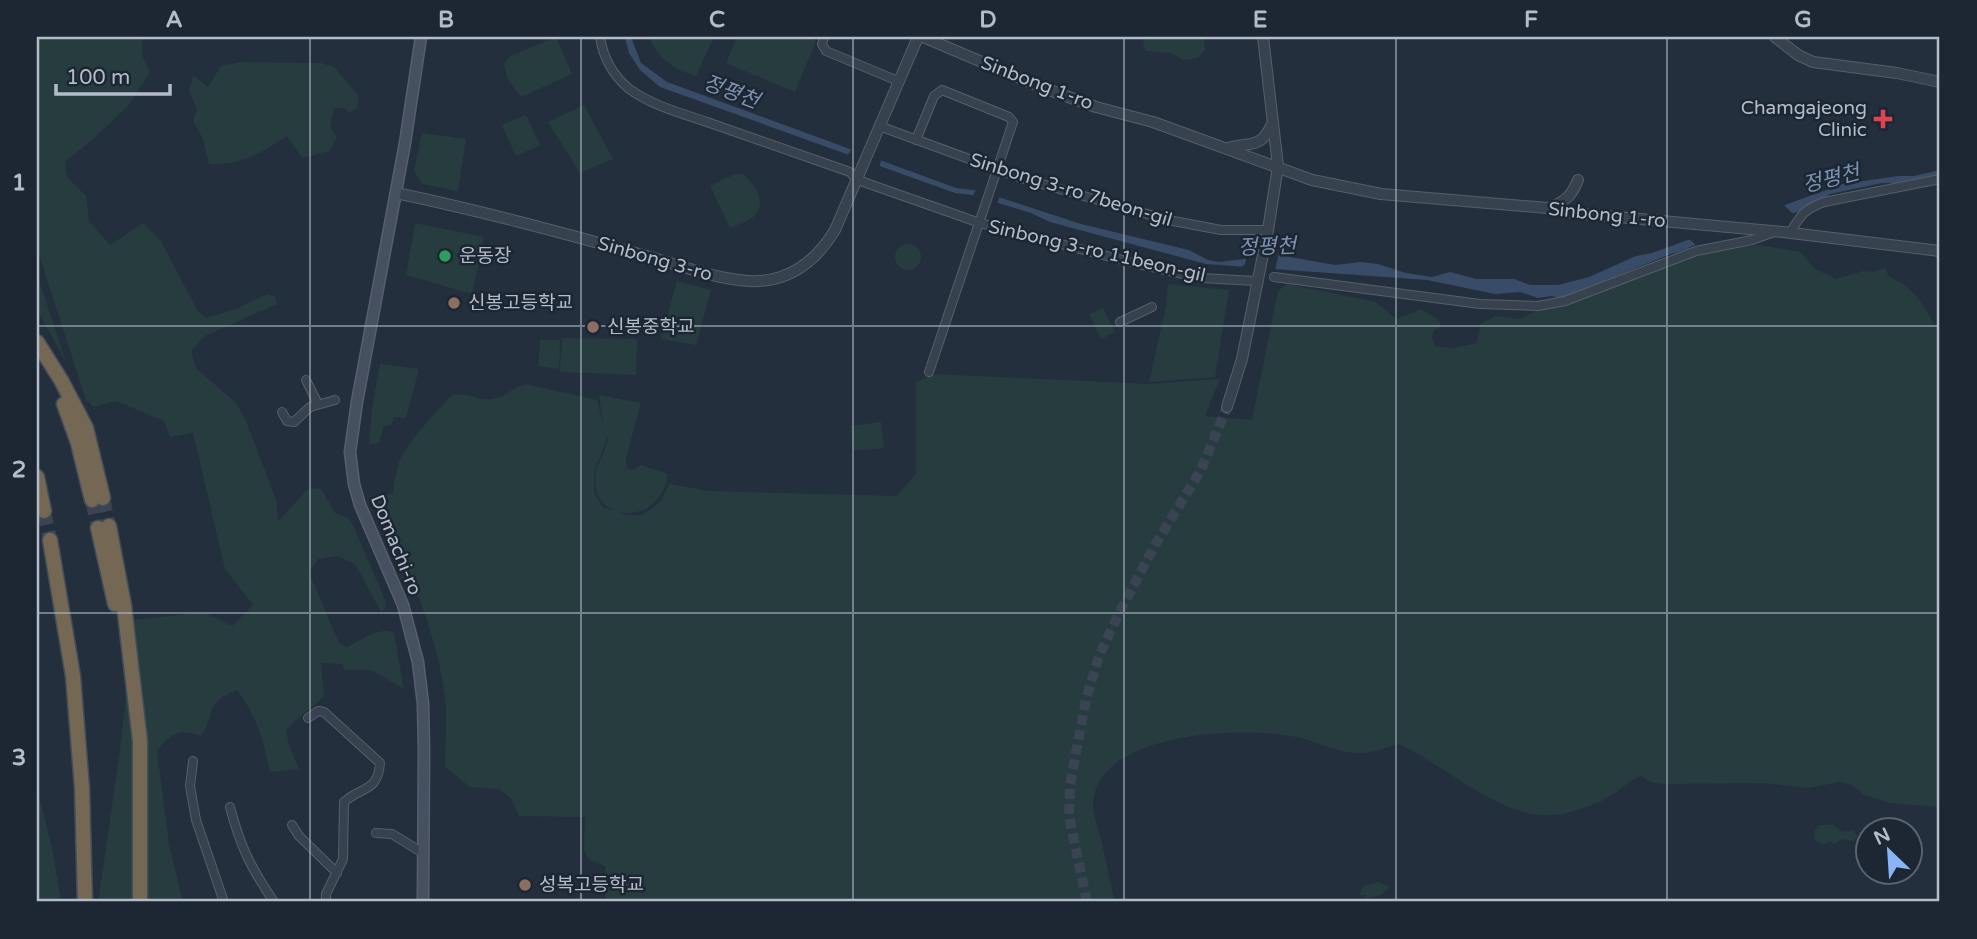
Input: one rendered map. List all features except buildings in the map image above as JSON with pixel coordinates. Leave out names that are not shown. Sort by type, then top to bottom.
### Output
[{"type":"highway","points":[[37,342],[70,419],[98,499]]},
{"type":"highway","points":[[37,477],[39,512]]},
{"type":"highway","points":[[104,527],[124,604],[140,741],[140,900]]},
{"type":"highway","points":[[75,902],[78,869],[70,723],[46,540],[73,676],[82,788],[85,902]]},
{"type":"main road","name":"Domachi-ro","points":[[421,37],[350,452],[360,505],[403,605],[418,662],[423,704],[423,902]]},
{"type":"street","name":"Sinbong 3-ro 11beon-gil","points":[[600,37],[602,49],[612,71],[629,89],[640,96],[689,116],[850,172],[979,223],[1187,276],[1233,282],[1257,279]]},
{"type":"street","points":[[824,37],[822,44],[825,51],[898,81]]},
{"type":"street","points":[[879,126],[920,37]]},
{"type":"street","name":"Sinbong 1-ro","points":[[920,37],[1041,87],[1096,107],[1153,122],[1312,180],[1381,194],[1548,208],[1940,251]]},
{"type":"street","points":[[1227,407],[1242,359],[1278,166],[1263,37]]},
{"type":"street","points":[[1775,37],[1798,55],[1813,62],[1897,73],[1940,82]]},
{"type":"street","points":[[916,140],[934,96],[947,90],[1011,120],[1010,132],[979,223]]},
{"type":"street","points":[[1228,148],[1264,140],[1273,121]]},
{"type":"street","name":"Sinbong 3-ro","points":[[396,193],[546,228],[721,277],[760,281],[798,270],[820,252],[835,230],[879,126]]},
{"type":"street","name":"Sinbong 3-ro 7beon-gil","points":[[879,126],[995,174],[1168,220],[1221,230],[1268,230]]},
{"type":"street","points":[[1274,277],[1480,304],[1538,306],[1565,301],[1696,251],[1782,232],[1807,208],[1824,202],[1940,179]]},
{"type":"street","points":[[1548,208],[1564,202],[1572,195],[1578,180]]},
{"type":"street","name":"Sinbong 3-ro 11beon-gil","points":[[929,372],[979,223]]},
{"type":"street","points":[[1120,322],[1152,307]]},
{"type":"street","points":[[306,380],[318,404]]},
{"type":"street","points":[[282,412],[286,421],[294,422],[310,407],[335,400]]},
{"type":"street","points":[[308,718],[318,711],[324,712],[380,763],[374,783],[344,802],[343,859],[326,894],[326,902]]},
{"type":"street","points":[[193,761],[190,786],[196,820],[224,902]]},
{"type":"street","points":[[230,807],[238,839],[248,862],[274,902]]},
{"type":"street","points":[[292,825],[299,836],[337,873]]},
{"type":"street","points":[[376,832],[392,834],[423,853]]},
{"type":"green space","points":[[37,37],[143,37],[142,55],[150,72],[128,106],[65,162],[67,177],[86,196],[89,221],[110,245],[143,223],[161,241],[197,310],[206,318],[236,309],[267,294],[275,297],[277,304],[205,336],[191,351],[196,368],[237,404],[276,499],[278,521],[309,488],[321,489],[335,513],[348,518],[353,525],[386,602],[385,609],[381,612],[355,564],[337,556],[318,559],[309,572],[339,643],[347,647],[382,631],[394,633],[404,689],[371,670],[344,670],[342,664],[321,663],[324,695],[286,731],[299,769],[270,772],[258,729],[237,690],[215,704],[201,736],[181,732],[171,736],[157,751],[169,844],[183,902],[148,902],[147,759],[134,620],[203,612],[232,626],[253,605],[225,569],[193,433],[170,437],[164,421],[116,401],[94,407],[86,400],[37,249]]},
{"type":"green space","points":[[556,37],[572,74],[521,97],[508,80],[504,64],[509,57]]},
{"type":"green space","points":[[649,37],[714,37],[696,76],[668,62],[657,51]]},
{"type":"green space","points":[[737,37],[805,37],[816,41],[795,92],[726,63]]},
{"type":"green space","points":[[1145,37],[1201,37],[1205,49],[1198,58],[1183,60],[1171,53],[1146,51],[1143,45]]},
{"type":"green space","points":[[241,62],[321,63],[334,67],[358,95],[358,107],[349,113],[344,108],[334,108],[330,127],[337,138],[329,151],[302,158],[287,136],[259,153],[241,160],[209,164],[203,139],[193,121],[197,109],[189,91],[193,75],[208,87],[221,66]]},
{"type":"green space","points":[[584,105],[613,159],[580,173],[548,122]]},
{"type":"green space","points":[[526,115],[540,145],[516,156],[502,125]]},
{"type":"green space","points":[[422,133],[466,139],[458,191],[422,184],[414,171]]},
{"type":"green space","points":[[735,174],[743,174],[752,184],[760,201],[757,213],[752,218],[730,228],[710,186]]},
{"type":"green space","name":"운동장","points":[[415,223],[484,237],[472,294],[406,275]]},
{"type":"green space","points":[[908,244],[917,248],[921,257],[917,266],[908,270],[899,266],[895,257],[899,248]]},
{"type":"green space","points":[[1760,245],[1800,252],[1815,269],[1836,279],[1886,268],[1888,276],[1910,290],[1934,324],[1940,325],[1940,807],[1890,803],[1864,795],[1852,785],[1840,782],[1808,788],[1764,783],[1661,784],[1648,781],[1642,776],[1596,804],[1548,815],[1525,812],[1503,804],[1399,744],[1358,753],[1273,734],[1210,734],[1176,739],[1145,748],[1119,761],[1100,780],[1093,808],[1115,902],[606,902],[605,866],[588,859],[584,850],[585,817],[519,816],[511,798],[499,789],[470,787],[445,767],[446,709],[440,666],[426,617],[378,498],[393,493],[397,468],[404,452],[452,395],[491,399],[501,397],[526,384],[597,400],[607,439],[594,472],[594,492],[602,507],[628,515],[642,515],[661,501],[669,484],[710,491],[896,496],[916,474],[916,382],[935,374],[1149,384],[1220,379],[1205,416],[1252,420],[1278,291],[1287,284],[1376,302],[1396,319],[1421,309],[1436,318],[1442,326],[1434,330],[1432,337],[1435,346],[1453,348],[1477,343],[1480,324],[1496,316],[1520,319],[1539,309],[1565,305],[1706,252]]},
{"type":"green space","points":[[37,274],[66,362],[37,310]]},
{"type":"green space","points":[[677,281],[711,290],[696,345],[661,339]]},
{"type":"green space","points":[[1168,284],[1229,290],[1215,377],[1149,382],[1166,306]]},
{"type":"green space","points":[[1103,308],[1115,332],[1101,339],[1089,314]]},
{"type":"green space","points":[[562,338],[637,339],[636,375],[560,372]]},
{"type":"green space","points":[[540,340],[560,340],[559,369],[538,366]]},
{"type":"green space","points":[[380,364],[419,369],[406,418],[394,417],[391,425],[384,426],[379,443],[369,444],[372,408]]},
{"type":"green space","points":[[599,395],[641,403],[626,458],[627,468],[634,470],[641,465],[668,474],[663,491],[654,503],[642,510],[629,513],[616,511],[605,505],[598,495],[595,475],[608,439]]},
{"type":"green space","points":[[881,422],[884,448],[853,451],[851,426]]},
{"type":"green space","points":[[127,688],[132,734],[134,880],[131,902],[98,902],[120,750]]},
{"type":"green space","points":[[37,788],[53,852],[61,902],[37,902]]},
{"type":"green space","points":[[1819,825],[1834,825],[1842,832],[1854,830],[1854,841],[1843,839],[1835,844],[1830,841],[1823,845],[1815,840],[1814,832]]},
{"type":"green space","points":[[1379,882],[1390,887],[1381,895],[1367,898],[1366,895],[1359,896],[1363,886]]},
{"type":"water","name":"정평천","points":[[625,37],[631,37],[641,63],[667,82],[956,188],[980,191],[1081,224],[1189,250],[1208,260],[1219,262],[1279,255],[1335,265],[1361,262],[1378,264],[1406,273],[1432,277],[1450,272],[1476,279],[1514,279],[1530,285],[1558,285],[1589,277],[1636,256],[1652,253],[1843,184],[1914,176],[1940,170],[1940,175],[1830,194],[1806,209],[1683,249],[1562,298],[1538,298],[1520,292],[1495,294],[1427,280],[1206,264],[1050,222],[1031,213],[972,195],[955,193],[660,87],[640,70],[629,53]]},
{"type":"pier","points":[[854,145],[882,156],[879,169],[847,156]]},
{"type":"pier","points":[[977,187],[1000,194],[997,206],[972,198]]},
{"type":"pier","points":[[1782,203],[1795,216],[1698,247],[1687,237]]},
{"type":"pier","points":[[1279,251],[1275,272],[1238,270],[1245,264],[1247,254]]},
{"type":"waterway","name":"정평천","points":[[1674,252],[1688,247]]},
{"type":"tunnel","points":[[1087,902],[1069,816],[1070,785],[1086,699],[1099,656],[1118,615],[1155,545],[1201,470],[1227,407]]},
{"type":"tunnel","points":[[103,498],[109,526]]},
{"type":"tunnel","points":[[92,500],[98,528]]},
{"type":"tunnel","points":[[44,511],[50,540]]},
{"type":"place","name":"Chamgajeong Clinic","points":[[1883,119]]},
{"type":"place","name":"운동장","points":[[445,256]]},
{"type":"place","name":"신봉고등학교","points":[[454,303]]},
{"type":"place","name":"신봉중학교","points":[[593,327]]},
{"type":"place","name":"성복고등학교","points":[[525,885]]}]
